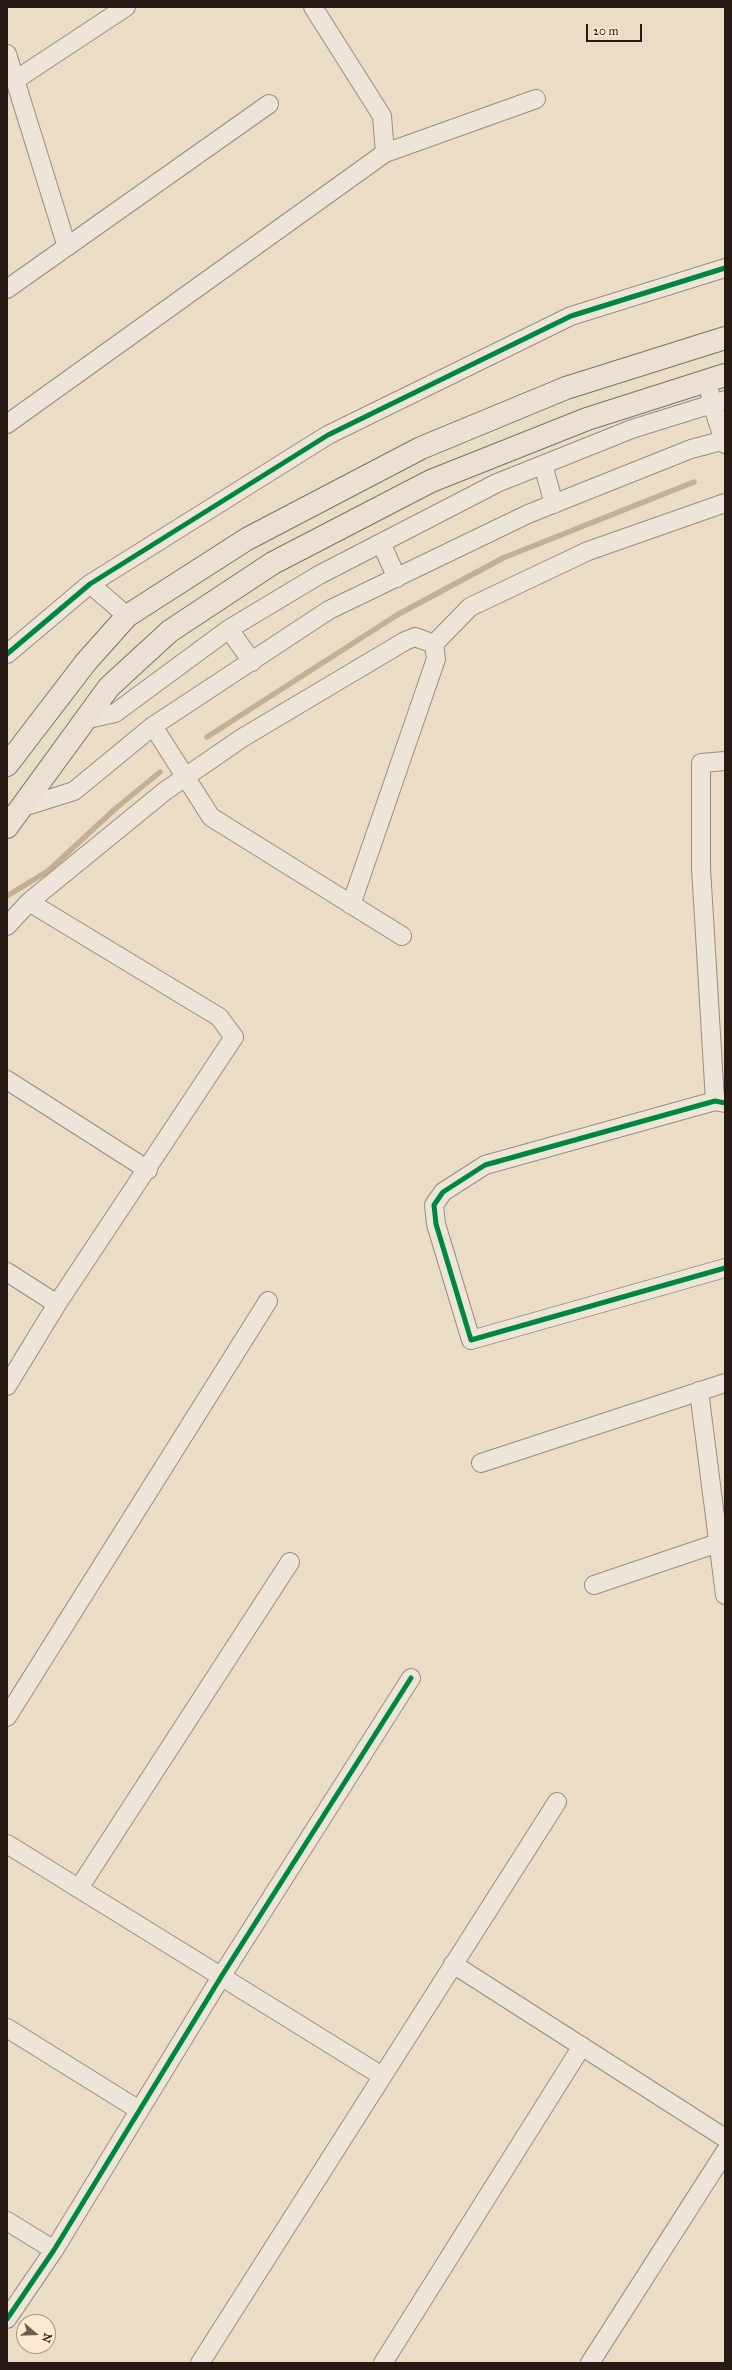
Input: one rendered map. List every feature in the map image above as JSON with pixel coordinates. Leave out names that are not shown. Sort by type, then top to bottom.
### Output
[{"type":"main road","points":[[7,765],[86,662],[127,616],[247,539],[421,448],[566,388],[725,338]]},
{"type":"main road","points":[[7,827],[109,687],[170,631],[273,563],[432,481],[587,419],[717,378]]},
{"type":"street","points":[[17,79],[126,7]]},
{"type":"street","points":[[313,7],[382,116],[385,153]]},
{"type":"street","points":[[7,54],[17,79],[67,247]]},
{"type":"street","points":[[7,424],[385,153],[536,99]]},
{"type":"street","points":[[7,289],[269,104]]},
{"type":"street","points":[[7,654],[90,584],[328,435],[571,316],[725,268]]},
{"type":"street","points":[[20,808],[74,791],[153,726],[329,610],[554,504],[691,449],[724,441],[718,402],[717,378]]},
{"type":"street","points":[[84,720],[115,713],[229,629],[319,575],[497,483],[632,429],[718,402]]},
{"type":"street","points":[[543,465],[554,504]]},
{"type":"street","points":[[434,644],[470,607],[588,551],[725,503]]},
{"type":"street","points":[[381,543],[397,578]]},
{"type":"street","points":[[90,584],[127,616]]},
{"type":"street","points":[[229,629],[252,662]]},
{"type":"street","points":[[7,926],[29,902],[165,791],[242,738],[405,641],[415,638],[434,644]]},
{"type":"street","points":[[351,905],[436,659],[434,644]]},
{"type":"street","points":[[153,726],[211,817],[402,936]]},
{"type":"street","points":[[725,761],[700,763],[701,868],[720,1102],[486,1165],[443,1192],[434,1205],[436,1224],[471,1340],[725,1268]]},
{"type":"street","points":[[7,1386],[57,1304],[148,1170],[234,1037],[219,1017],[29,902]]},
{"type":"street","points":[[7,1080],[148,1170]]},
{"type":"street","points":[[7,1272],[57,1304]]},
{"type":"street","points":[[7,1717],[268,1301]]},
{"type":"street","points":[[481,1463],[725,1383]]},
{"type":"street","points":[[699,1391],[725,1595]]},
{"type":"street","points":[[594,1585],[718,1543]]},
{"type":"street","points":[[78,1888],[290,1562]]},
{"type":"street","points":[[7,2319],[54,2250],[221,1977],[411,1678]]},
{"type":"street","points":[[200,2363],[557,1802]]},
{"type":"street","points":[[7,1844],[382,2076]]},
{"type":"street","points":[[453,1964],[725,2138]]},
{"type":"street","points":[[7,2028],[139,2110]]},
{"type":"street","points":[[383,2363],[582,2046]]},
{"type":"street","points":[[590,2363],[725,2152]]},
{"type":"street","points":[[7,2220],[54,2250]]},
{"type":"waterway","points":[[207,737],[397,615],[503,558],[694,482]]},
{"type":"waterway","points":[[7,896],[48,871],[115,809],[160,772]]},
{"type":"cycle path","points":[[7,654],[90,584],[328,435],[571,316],[725,268]]},
{"type":"cycle path","points":[[725,1103],[715,1101],[485,1165],[443,1192],[434,1205],[436,1224],[471,1340],[725,1268]]},
{"type":"cycle path","points":[[7,2319],[54,2250],[221,1977],[411,1678]]}]
